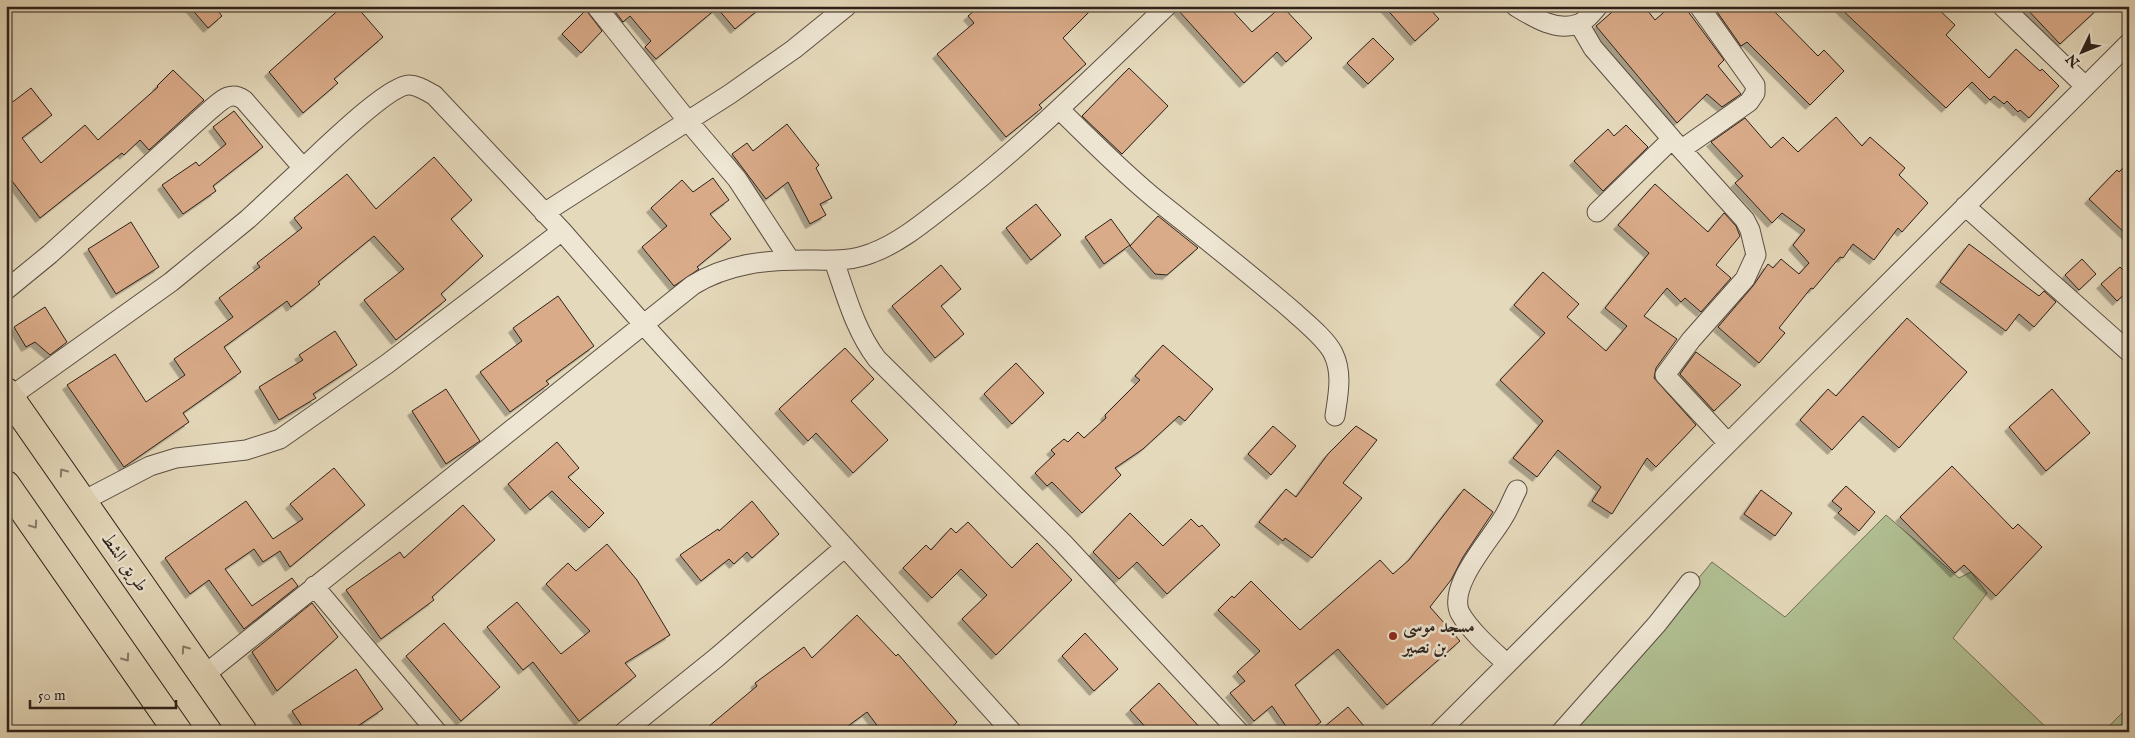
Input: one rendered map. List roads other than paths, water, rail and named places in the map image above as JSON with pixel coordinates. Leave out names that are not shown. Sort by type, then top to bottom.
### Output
[{"type":"highway","name":"طريق الشط","points":[[8,395],[243,732]]},
{"type":"highway","points":[[6,485],[178,732]]},
{"type":"street","points":[[596,6],[737,179],[790,260]]},
{"type":"street","points":[[544,212],[730,94],[778,60],[847,6]]},
{"type":"street","points":[[203,676],[693,286],[709,275],[730,267],[751,263],[790,260],[834,261],[854,259],[873,253],[898,240],[983,176],[1059,109],[1167,6]]},
{"type":"street","points":[[1515,6],[1552,25],[1579,24],[1598,6]]},
{"type":"street","points":[[1597,212],[1677,144],[1749,102],[1755,93],[1755,85],[1698,6]]},
{"type":"street","points":[[2002,6],[2085,86]]},
{"type":"street","points":[[1579,24],[1592,48],[1745,220],[1750,230],[1756,255],[1745,278],[1691,340],[1665,375],[1727,442]]},
{"type":"street","points":[[1439,732],[1727,442],[2129,43]]},
{"type":"street","points":[[8,395],[172,282],[248,219],[363,114],[391,92],[401,86],[410,85],[434,95],[562,231],[643,324],[1012,732]]},
{"type":"street","points":[[6,290],[43,260],[228,96],[237,95],[244,100],[303,168]]},
{"type":"street","points":[[1059,109],[1108,157],[1157,200],[1274,294],[1311,328],[1333,352],[1338,365],[1340,382],[1335,416]]},
{"type":"street","points":[[1965,206],[2129,352]]},
{"type":"street","points":[[83,501],[150,466],[176,458],[246,450],[280,439],[387,364],[562,231]]},
{"type":"street","points":[[834,261],[855,321],[868,347],[877,359],[1063,542],[1239,732]]},
{"type":"street","points":[[1507,664],[1474,632],[1460,611],[1458,596],[1466,573],[1504,517],[1517,490]]},
{"type":"street","points":[[624,732],[716,658],[845,547]]},
{"type":"street","points":[[1561,732],[1657,624],[1690,582]]},
{"type":"street","points":[[314,586],[437,732]]},
{"type":"place","name":"مسجد موسى بن نصير","points":[[1393,636]]}]
